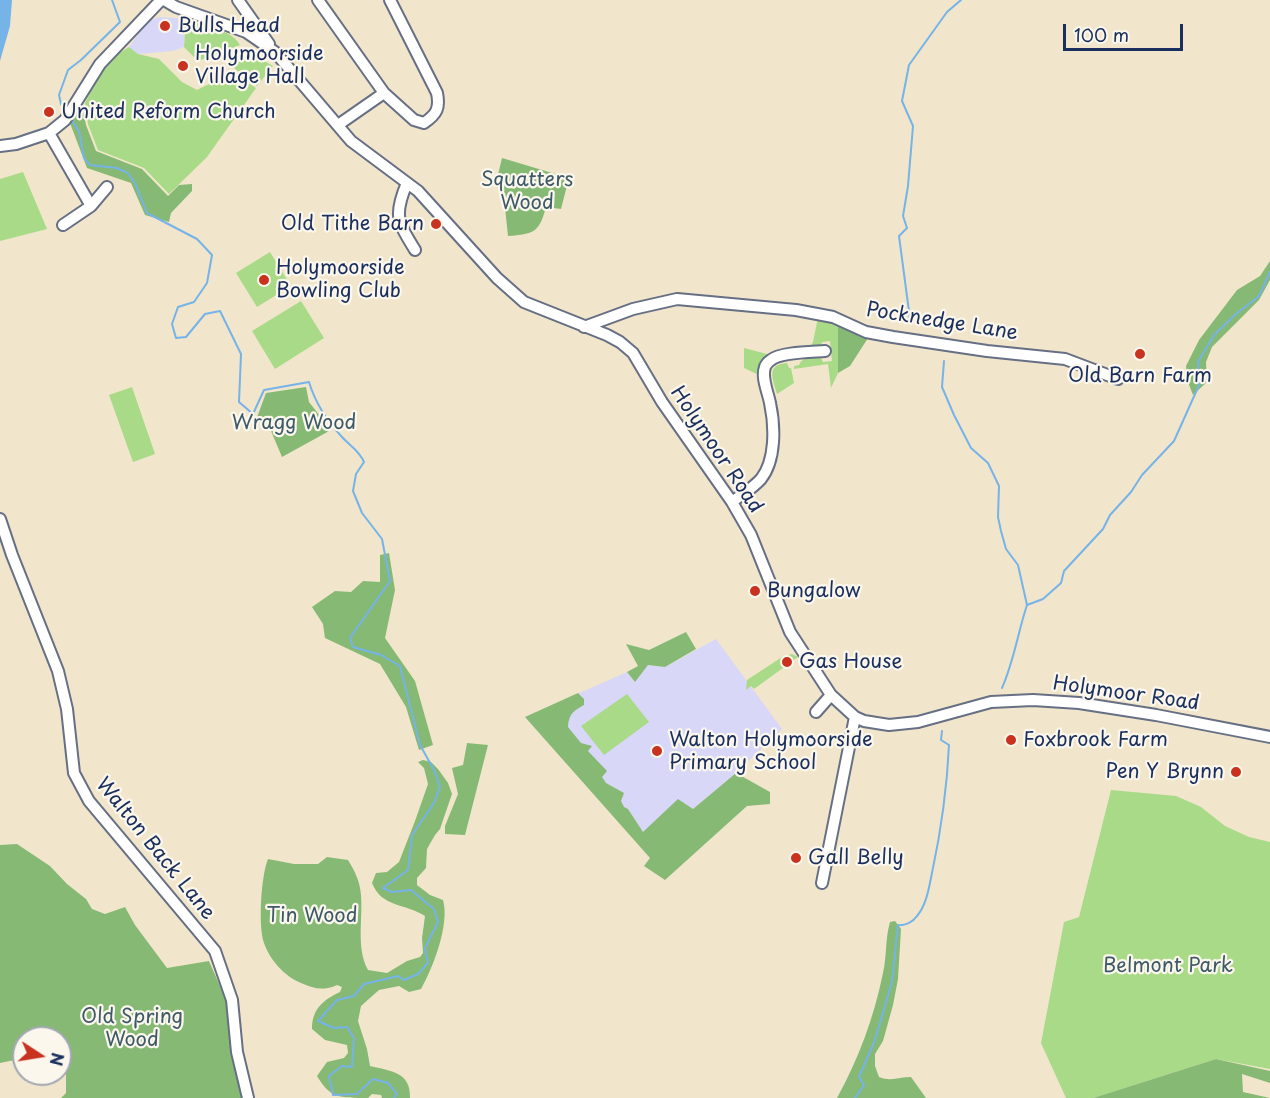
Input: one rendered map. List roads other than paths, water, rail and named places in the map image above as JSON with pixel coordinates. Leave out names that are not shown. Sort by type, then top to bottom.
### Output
[{"type":"street","name":"Holymoor Road","points":[[163,0],[176,7],[246,32],[275,52],[351,141],[418,191],[497,278],[524,302],[607,335],[633,353],[662,402],[732,502],[751,535],[790,632],[831,695],[855,717],[864,721],[889,724],[918,722],[991,702],[1033,700],[1079,703],[1156,715],[1270,737]]},
{"type":"street","points":[[0,146],[50,133],[65,120],[74,109],[100,64],[163,0]]},
{"type":"street","points":[[238,0],[275,52]]},
{"type":"street","points":[[318,0],[384,93],[414,120],[424,123],[434,117],[440,105],[437,93],[390,0]]},
{"type":"street","points":[[338,125],[384,93]]},
{"type":"street","points":[[50,133],[91,206]]},
{"type":"street","points":[[407,183],[400,201],[399,224],[415,250]]},
{"type":"street","points":[[63,225],[91,206],[107,188]]},
{"type":"street","name":"Pocknedge Lane","points":[[584,327],[633,309],[677,299],[796,310],[833,317],[866,332],[987,351],[1065,359],[1118,379]]},
{"type":"street","points":[[732,502],[762,478],[769,461],[773,432],[771,405],[764,380],[765,367],[772,358],[783,355],[825,351]]},
{"type":"street","name":"Walton Back Lane","points":[[0,519],[60,677],[67,709],[74,774],[89,801],[215,951],[232,1000],[237,1052],[248,1098]]},
{"type":"street","points":[[816,712],[831,695]]},
{"type":"street","points":[[822,883],[855,717]]},
{"type":"water","points":[[0,0],[12,0],[10,26],[0,61]]},
{"type":"waterway","points":[[65,111],[59,95],[68,70],[120,22],[112,0]]},
{"type":"waterway","points":[[910,319],[899,236],[907,228],[903,216],[913,126],[902,101],[909,65],[947,12],[961,0]]},
{"type":"waterway","points":[[70,118],[79,131],[84,158],[90,165],[117,168],[128,173],[135,183],[147,213],[197,239],[212,255],[207,283],[194,302],[178,307],[172,324],[176,338],[186,337],[205,314],[220,311],[241,354],[239,402],[253,414],[264,390],[309,382],[327,418],[364,462],[356,474],[353,491],[362,513],[382,539],[390,581],[350,638],[353,647],[381,655],[400,666],[420,745],[440,786],[434,803],[412,835],[408,870],[383,888],[392,892],[411,890],[434,909],[438,922],[425,948],[428,963],[418,974],[404,980],[398,976],[364,984],[354,996],[337,1000],[318,1021],[334,1028],[347,1027],[354,1038],[352,1067],[342,1066],[329,1076],[333,1095],[357,1094],[373,1079],[388,1083],[397,1094],[394,1098]]},
{"type":"waterway","points":[[1002,688],[1027,605],[1043,599],[1061,583],[1064,571],[1103,529],[1110,515],[1131,492],[1142,475],[1174,441],[1200,383],[1198,362],[1214,335],[1259,296],[1270,272]]},
{"type":"waterway","points":[[944,361],[942,387],[954,415],[971,448],[988,463],[999,486],[998,517],[1001,531],[1006,549],[1018,565],[1027,605]]},
{"type":"waterway","points":[[855,1098],[864,1085],[859,1077],[875,1040],[892,982],[898,925],[911,922],[915,918],[929,890],[947,777],[949,745],[941,740],[942,731]]},
{"type":"place","name":"Bulls Head","points":[[165,26]]},
{"type":"place","name":"Holymoorside Village Hall","points":[[183,66]]},
{"type":"place","name":"United Reform Church","points":[[49,112]]},
{"type":"place","name":"Old Tithe Barn","points":[[436,224]]},
{"type":"place","name":"Holymoorside Bowling Club","points":[[264,280]]},
{"type":"place","name":"Old Barn Farm","points":[[1140,354]]},
{"type":"place","name":"Bungalow","points":[[755,591]]},
{"type":"place","name":"Gas House","points":[[787,662]]},
{"type":"place","name":"Foxbrook Farm","points":[[1011,740]]},
{"type":"place","name":"Walton Holymoorside Primary School","points":[[657,751]]},
{"type":"place","name":"Pen Y Brynn","points":[[1236,772]]},
{"type":"place","name":"Gall Belly","points":[[796,858]]},
{"type":"park label","name":"Squatters Wood","points":[[527,192]]},
{"type":"park label","name":"Wragg Wood","points":[[294,423]]},
{"type":"park label","name":"Tin Wood","points":[[312,916]]},
{"type":"park label","name":"Belmont Park","points":[[1168,966]]},
{"type":"park label","name":"Old Spring Wood","points":[[132,1028]]}]
